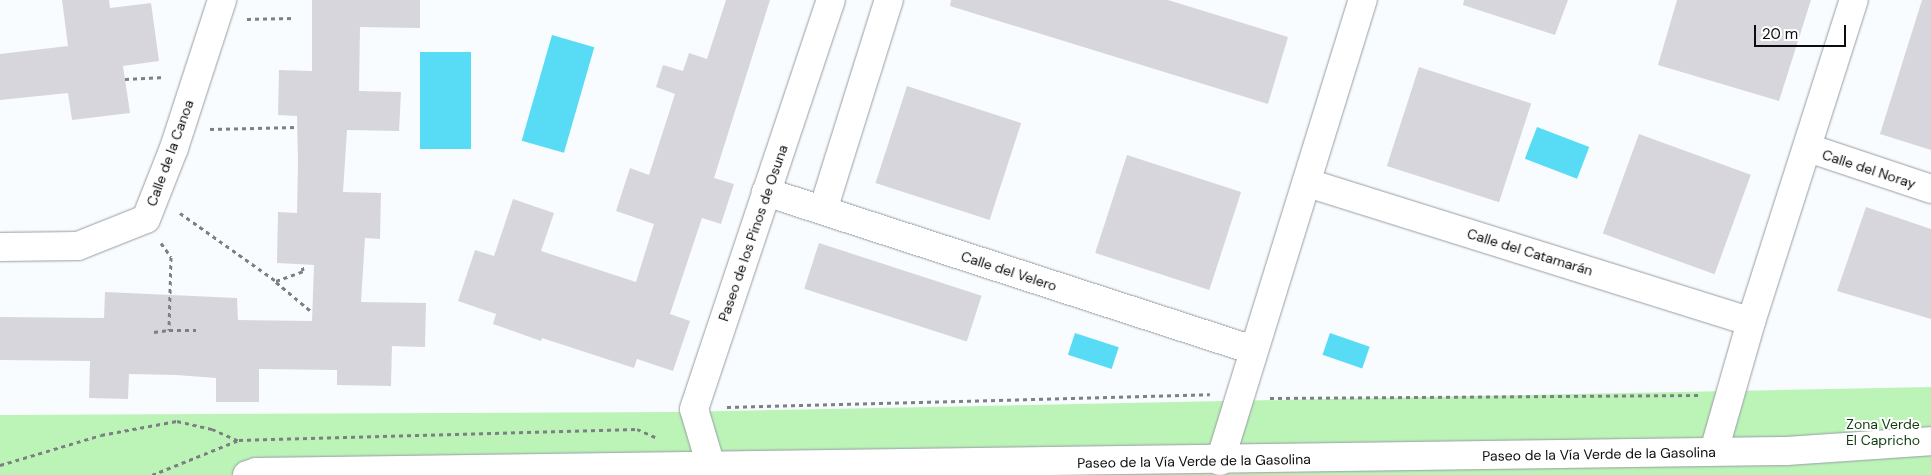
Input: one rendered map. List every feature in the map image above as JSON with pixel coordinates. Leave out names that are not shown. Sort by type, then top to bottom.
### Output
[{"type":"street","name":"Paseo de los Pinos de Osuna","points":[[710,466],[694,409],[831,0]]},
{"type":"street","points":[[823,210],[889,0]]},
{"type":"street","points":[[1220,461],[1253,350],[1308,183],[1363,0]]},
{"type":"street","points":[[1714,451],[1751,322],[1854,0]]},
{"type":"street","name":"Calle de la Canoa","points":[[0,247],[78,246],[146,219],[180,130],[219,10]]},
{"type":"street","name":"Calle del Noray","points":[[1808,148],[1931,189]]},
{"type":"street","name":"Calle del Catamarán","points":[[1308,183],[1751,322]]},
{"type":"street","name":"Calle del Velero","points":[[766,192],[1253,350]]},
{"type":"street","name":"Paseo de la Vía Verde de la Gasolina","points":[[247,475],[256,472],[1220,461],[1786,451],[1931,441]]},
{"type":"path","points":[[219,10],[294,18]]},
{"type":"path","points":[[125,79],[198,74]]},
{"type":"path","points":[[180,130],[297,127]]},
{"type":"path","points":[[156,195],[272,278],[312,312]]},
{"type":"path","points":[[169,330],[171,257]]},
{"type":"path","points":[[272,278],[276,281],[303,272],[302,264]]},
{"type":"path","points":[[154,332],[196,330]]},
{"type":"path","points":[[718,407],[1216,394]]},
{"type":"path","points":[[1266,398],[1700,395]]},
{"type":"path","points":[[0,465],[102,435],[177,421],[212,429],[239,440],[241,446]]},
{"type":"green space","name":"Zona Verde El Capricho","points":[[1931,387],[1931,475],[0,475],[0,415],[673,412]]},
{"type":"water","points":[[552,35],[594,47],[564,153],[522,141]]},
{"type":"water","points":[[420,52],[471,52],[471,149],[420,149]]},
{"type":"water","points":[[1537,127],[1589,147],[1577,179],[1525,159]]},
{"type":"water","points":[[1075,333],[1119,347],[1112,369],[1068,355]]},
{"type":"water","points":[[1330,333],[1370,347],[1362,368],[1323,355]]},
{"type":"building","points":[[62,0],[109,0],[110,8],[151,3],[159,61],[123,66],[130,113],[72,120],[68,93],[0,100],[0,54],[68,46]]},
{"type":"building","points":[[312,0],[420,0],[420,28],[360,27],[359,91],[401,92],[399,131],[347,130],[343,192],[381,193],[380,239],[365,238],[361,302],[426,303],[425,347],[392,346],[391,386],[337,385],[337,370],[259,369],[259,402],[216,402],[216,378],[176,375],[129,374],[128,399],[89,398],[90,361],[0,360],[0,317],[104,318],[105,292],[237,298],[238,320],[312,321],[314,265],[277,263],[278,212],[297,213],[298,161],[297,116],[278,115],[279,70],[312,71]]},
{"type":"building","points":[[726,0],[770,0],[714,178],[734,184],[721,224],[702,218],[670,314],[690,321],[673,371],[637,359],[634,368],[542,338],[541,341],[493,324],[496,314],[458,301],[475,250],[494,256],[513,199],[554,213],[541,251],[636,282],[654,224],[616,211],[630,168],[649,175],[675,94],[656,87],[663,65],[683,71],[689,53],[707,59]]},
{"type":"building","points":[[951,0],[1168,0],[1288,37],[1268,104],[950,6]]},
{"type":"building","points":[[1464,0],[1568,0],[1555,35],[1463,5]]},
{"type":"building","points":[[1677,0],[1811,0],[1779,101],[1658,65]]},
{"type":"building","points":[[1922,0],[1931,0],[1931,150],[1880,134]]},
{"type":"building","points":[[1419,67],[1531,103],[1499,202],[1387,166]]},
{"type":"building","points":[[907,86],[1021,123],[990,220],[875,183]]},
{"type":"building","points":[[1639,134],[1751,175],[1715,274],[1603,234]]},
{"type":"building","points":[[1127,155],[1241,192],[1209,290],[1095,253]]},
{"type":"building","points":[[1866,207],[1931,229],[1931,319],[1837,291]]},
{"type":"building","points":[[819,243],[982,296],[967,341],[804,289]]}]
